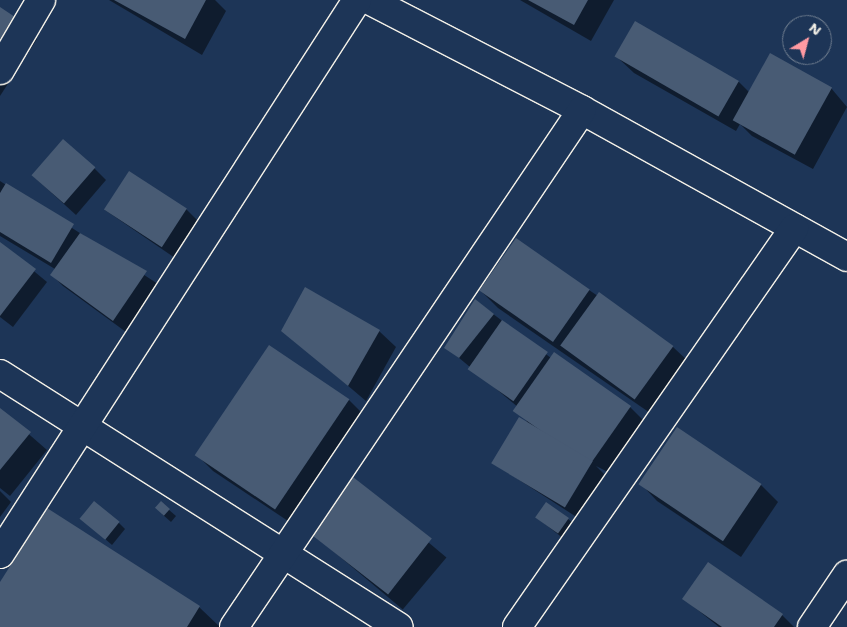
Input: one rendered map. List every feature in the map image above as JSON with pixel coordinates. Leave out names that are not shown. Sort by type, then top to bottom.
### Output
[{"type":"street","points":[[0,70],[41,0]]},
{"type":"street","points":[[0,554],[357,0]]},
{"type":"street","points":[[370,0],[582,110],[847,257]]},
{"type":"street","points":[[234,627],[582,110]]},
{"type":"street","points":[[517,627],[794,228]]},
{"type":"street","points":[[0,374],[399,627]]},
{"type":"street","points":[[812,627],[847,575]]},
{"type":"building","points":[[114,0],[206,0],[185,39]]},
{"type":"building","points":[[528,0],[588,0],[574,25]]},
{"type":"building","points":[[0,7],[21,21],[0,54]]},
{"type":"building","points":[[635,21],[739,81],[718,117],[614,57]]},
{"type":"building","points":[[770,53],[782,60],[782,65],[792,65],[832,87],[795,155],[733,120]]},
{"type":"building","points":[[63,139],[95,167],[64,203],[32,175]]},
{"type":"building","points":[[129,171],[187,209],[162,247],[104,210]]},
{"type":"building","points":[[6,183],[74,224],[51,263],[0,232],[0,193]]},
{"type":"building","points":[[80,233],[147,271],[113,321],[50,275]]},
{"type":"building","points":[[516,238],[590,290],[553,342],[479,290]]},
{"type":"building","points":[[0,242],[36,269],[0,316]]},
{"type":"building","points":[[305,287],[380,330],[348,386],[281,331]]},
{"type":"building","points":[[599,292],[673,346],[635,399],[560,345]]},
{"type":"building","points":[[475,299],[494,314],[459,358],[444,348]]},
{"type":"building","points":[[502,320],[548,352],[513,401],[468,369]]},
{"type":"building","points":[[269,345],[349,399],[275,510],[195,455]]},
{"type":"building","points":[[554,352],[631,406],[590,465],[513,411]]},
{"type":"building","points":[[0,408],[31,432],[0,470]]},
{"type":"building","points":[[519,417],[593,461],[565,508],[491,463]]},
{"type":"building","points":[[677,427],[762,484],[723,541],[638,484]]},
{"type":"building","points":[[353,477],[432,539],[388,595],[309,533]]},
{"type":"building","points":[[94,501],[120,522],[105,540],[80,519]]},
{"type":"building","points":[[161,501],[170,509],[164,516],[155,508]]},
{"type":"building","points":[[546,502],[569,518],[558,534],[535,518]]},
{"type":"building","points":[[47,508],[200,606],[187,627],[0,627],[0,582]]},
{"type":"building","points":[[708,562],[783,614],[774,627],[722,627],[682,599]]}]
